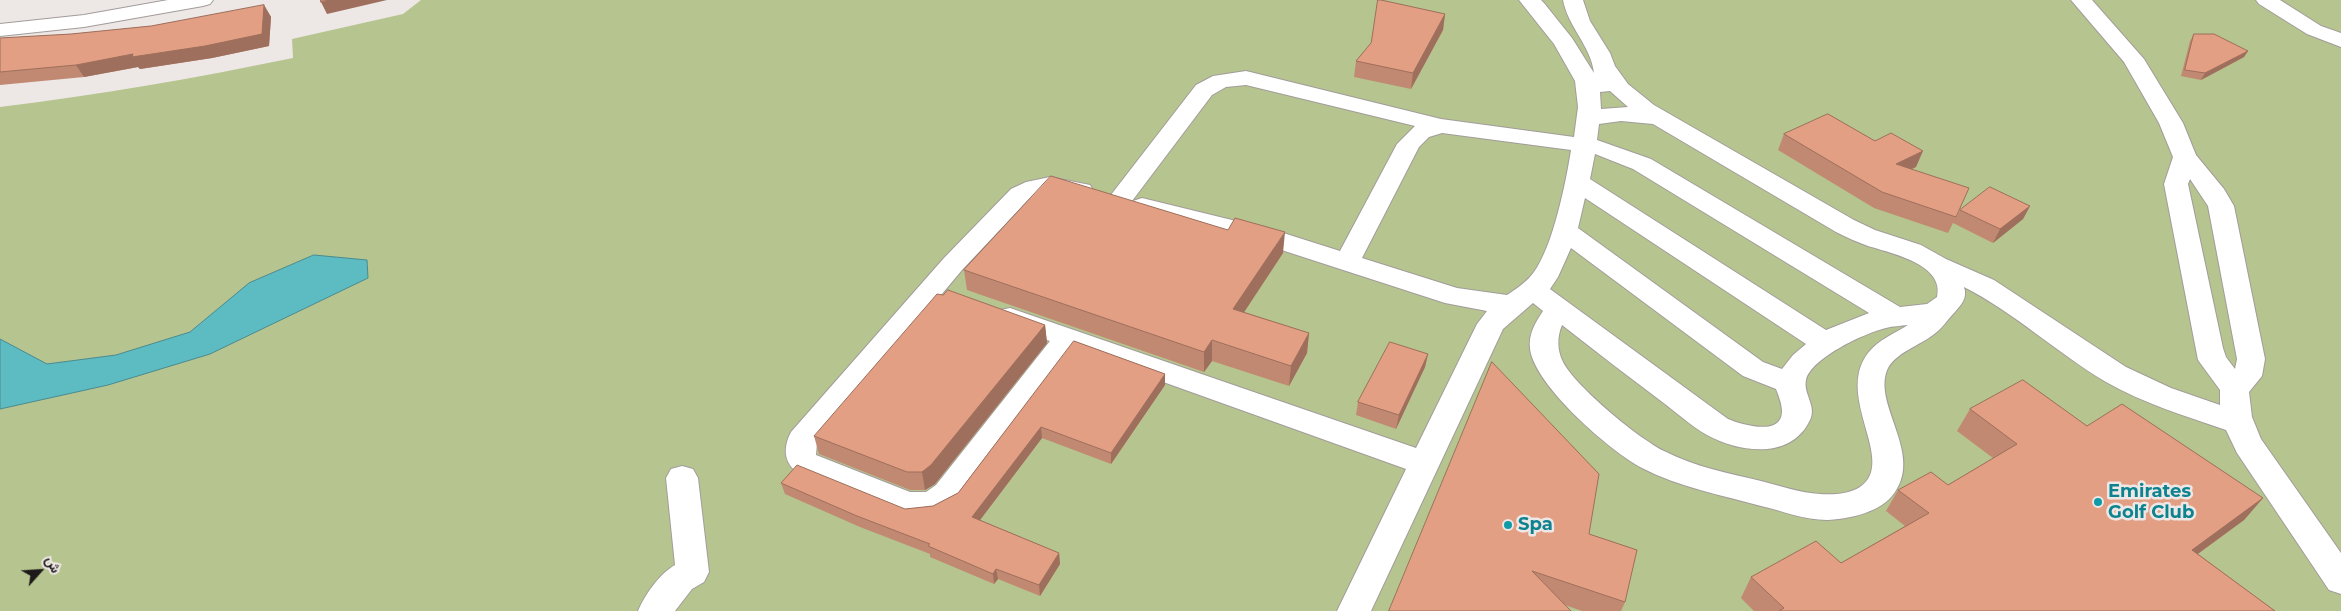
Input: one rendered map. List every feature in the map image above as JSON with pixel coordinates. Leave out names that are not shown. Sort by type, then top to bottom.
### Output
[{"type":"street","points":[[0,30],[84,21],[204,0]]},
{"type":"street","points":[[1529,0],[1544,16],[1581,69],[1586,79],[1587,122],[1614,151],[1642,164],[1896,317]]},
{"type":"street","points":[[1573,0],[1576,14],[1605,68],[1616,84],[1632,100],[1662,120],[1850,228],[1908,250],[1937,266],[1980,282],[2100,363],[2135,384],[2176,401],[2237,422]]},
{"type":"street","points":[[2081,0],[2133,59],[2171,123],[2185,157],[2207,181],[2221,206],[2251,359],[2251,370],[2246,379],[2235,388],[2233,404],[2237,422],[2248,445],[2341,580]]},
{"type":"street","points":[[2266,0],[2314,30],[2341,41]]},
{"type":"street","points":[[1354,611],[1491,324],[1522,298],[1556,260],[1565,231],[1587,122],[1602,85],[1605,68]]},
{"type":"street","points":[[1120,200],[1204,90],[1221,80],[1233,78],[1258,80],[1440,126],[1587,122],[1614,113],[1630,113],[1662,120]]},
{"type":"street","points":[[1347,262],[1409,144],[1421,132],[1440,126]]},
{"type":"street","points":[[2185,157],[2176,184],[2209,348],[2212,360],[2235,388]]},
{"type":"street","points":[[1576,181],[1827,344]]},
{"type":"street","points":[[1068,338],[947,494],[939,500],[919,506],[908,505],[805,463],[800,456],[802,440],[987,227],[1020,194],[1029,188],[1053,184],[1268,237],[1454,297],[1522,298],[1558,309],[1717,427],[1736,435],[1756,438],[1774,437],[1788,430],[1796,421],[1797,408],[1791,394],[1790,383],[1798,368],[1827,344],[1866,324],[1896,317],[1928,314],[1942,309]]},
{"type":"street","points":[[1565,231],[1753,369],[1790,383]]},
{"type":"street","points":[[1558,309],[1547,326],[1544,340],[1546,355],[1552,370],[1564,385],[1616,434],[1639,451],[1665,465],[1694,476],[1794,502],[1826,507],[1853,504],[1874,494],[1887,478],[1889,459],[1872,395],[1871,378],[1876,364],[1886,351],[1932,322],[1950,300],[1952,289],[1947,277],[1937,266]]},
{"type":"street","points":[[932,290],[960,300]]},
{"type":"street","points":[[987,309],[1423,463]]},
{"type":"street","points":[[655,611],[680,579],[692,572],[682,478]]},
{"type":"green space","name":"Emirates Golf Club","points":[[421,0],[2341,0],[2341,611],[0,611],[0,107],[147,86],[293,58],[292,39],[403,14]]},
{"type":"water","points":[[314,255],[367,260],[368,278],[210,354],[108,385],[0,409],[0,339],[47,364],[116,355],[190,332],[249,283]]},
{"type":"building","points":[[1378,0],[1445,14],[1413,73],[1356,61],[1371,43]]},
{"type":"building","points":[[264,5],[262,34],[205,46],[132,57],[133,54],[76,65],[0,72],[0,38],[71,34],[151,26]]},
{"type":"building","points":[[2194,34],[2214,34],[2248,51],[2205,73],[2185,70]]},
{"type":"building","points":[[1828,114],[1875,141],[1891,133],[1923,151],[1896,164],[1969,188],[1956,217],[1882,192],[1784,134]]},
{"type":"building","points":[[1051,176],[1228,230],[1235,218],[1285,232],[1233,309],[1309,333],[1291,366],[1212,340],[1204,352],[964,270]]},
{"type":"building","points":[[1990,187],[2030,206],[2000,229],[1960,210]]},
{"type":"building","points":[[948,290],[1045,325],[931,465],[922,472],[907,472],[814,436],[937,294],[943,295]]},
{"type":"building","points":[[1074,341],[1165,374],[1111,453],[1041,427],[972,517],[1059,553],[1039,585],[996,569],[993,574],[928,546],[930,544],[857,516],[781,483],[797,465],[905,509],[933,506],[958,493]]},
{"type":"building","points":[[1390,342],[1428,354],[1399,415],[1358,402]]},
{"type":"building","name":"Spa","points":[[1492,362],[1599,474],[1589,534],[1637,550],[1625,602],[1532,571],[1571,611],[1389,611]]},
{"type":"building","name":"Emirates Golf Club","points":[[2023,380],[2087,426],[2122,404],[2263,498],[2192,550],[2275,611],[1779,611],[1784,608],[1751,577],[1816,541],[1841,563],[1929,513],[1898,490],[1931,472],[1948,485],[2017,444],[1970,409]]},
{"type":"place","name":"Emirates Golf Club","points":[[2098,502]]},
{"type":"place","name":"Spa","points":[[1508,525]]}]
